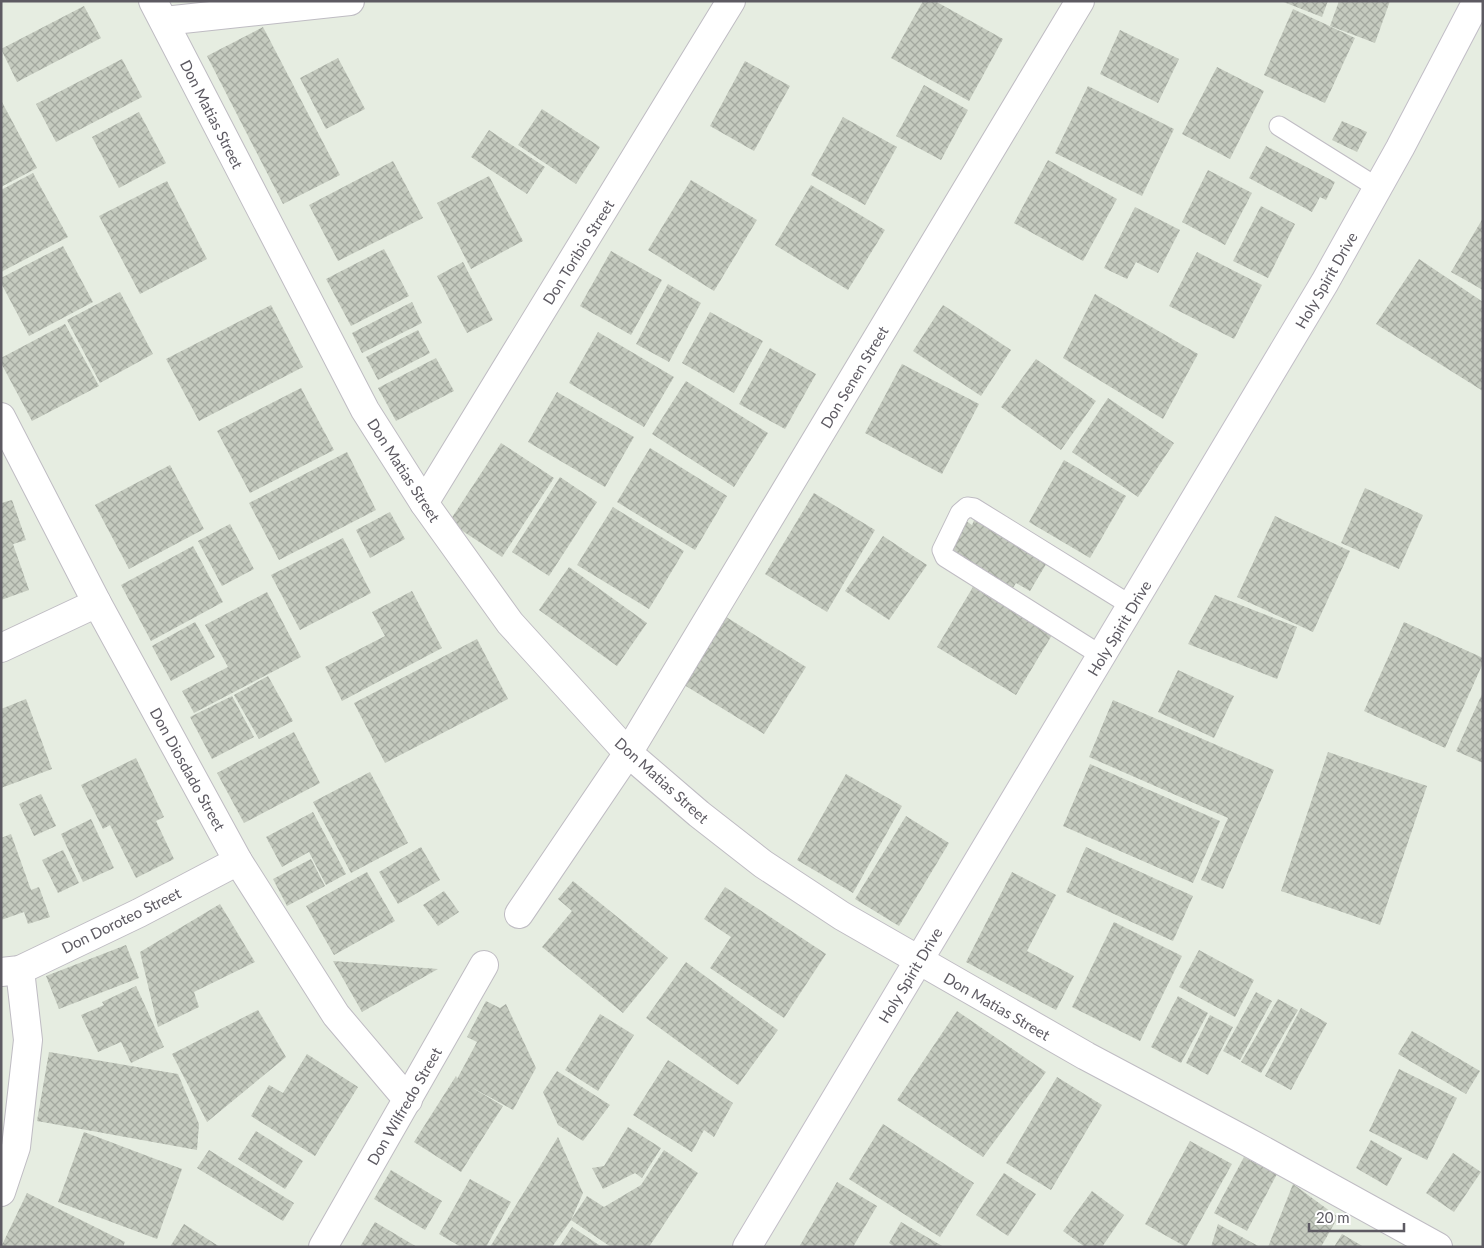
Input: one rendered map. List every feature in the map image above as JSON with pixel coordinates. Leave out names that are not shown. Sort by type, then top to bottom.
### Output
[{"type":"street","points":[[158,11],[350,1]]},
{"type":"street","name":"Don Toribio Street","points":[[424,503],[732,1]]},
{"type":"street","name":"Don Senen Street","points":[[628,752],[1080,1]]},
{"type":"street","name":"Holy Spirit Drive","points":[[747,1247],[1325,282],[1378,188],[1477,1]]},
{"type":"street","name":"Don Matias Street","points":[[158,11],[365,410],[424,503],[510,623],[628,752],[700,814],[763,864],[842,916],[1086,1056],[1246,1141],[1438,1247]]},
{"type":"street","name":"Don Diosdado Street","points":[[1,417],[98,603],[238,861],[336,1015],[408,1100]]},
{"type":"street","points":[[1,648],[98,603]]},
{"type":"street","points":[[519,914],[628,752]]},
{"type":"street","name":"Don Doroteo Street","points":[[11,971],[139,913],[238,861]]},
{"type":"street","name":"Don Wilfredo Street","points":[[323,1247],[484,965]]},
{"type":"street","points":[[1,1192],[16,1147],[28,1040],[11,971]]},
{"type":"lane","points":[[1279,126],[1378,188]]},
{"type":"lane","points":[[1102,656],[945,557],[942,550],[960,513],[967,507],[974,508],[1132,606]]},
{"type":"building","points":[[923,1],[935,1],[1003,39],[969,101],[891,58]]},
{"type":"building","points":[[1281,1],[1328,1],[1322,17]]},
{"type":"building","points":[[1339,1],[1390,1],[1375,43],[1330,26]]},
{"type":"building","points":[[84,6],[101,38],[17,82],[1,49]]},
{"type":"building","points":[[1293,9],[1355,38],[1325,103],[1264,75]]},
{"type":"building","points":[[263,27],[340,175],[283,204],[207,56]]},
{"type":"building","points":[[1120,30],[1179,59],[1158,103],[1100,74]]},
{"type":"building","points":[[338,58],[365,109],[326,129],[300,78]]},
{"type":"building","points":[[122,59],[142,97],[56,142],[36,104]]},
{"type":"building","points":[[745,61],[790,86],[754,151],[710,126]]},
{"type":"building","points":[[1217,67],[1264,91],[1230,159],[1182,134]]},
{"type":"building","points":[[924,85],[968,110],[941,160],[896,136]]},
{"type":"building","points":[[1088,86],[1174,129],[1142,196],[1055,153]]},
{"type":"building","points":[[1,103],[37,168],[1,187]]},
{"type":"building","points":[[542,109],[600,147],[576,184],[518,145]]},
{"type":"building","points":[[139,112],[166,163],[119,188],[92,137]]},
{"type":"building","points":[[843,117],[897,147],[865,205],[811,175]]},
{"type":"building","points":[[1342,121],[1367,132],[1357,152],[1332,140]]},
{"type":"building","points":[[489,130],[545,167],[527,194],[471,157]]},
{"type":"building","points":[[1266,146],[1335,182],[1326,200],[1320,197],[1312,212],[1249,178]]},
{"type":"building","points":[[1048,160],[1117,199],[1083,261],[1014,223]]},
{"type":"building","points":[[393,161],[423,218],[338,261],[309,205]]},
{"type":"building","points":[[1208,170],[1252,193],[1225,245],[1182,222]]},
{"type":"building","points":[[33,173],[68,237],[1,272],[1,190]]},
{"type":"building","points":[[489,176],[523,241],[471,269],[437,203]]},
{"type":"building","points":[[691,180],[757,220],[714,291],[648,250]]},
{"type":"building","points":[[167,181],[207,259],[140,294],[99,216]]},
{"type":"building","points":[[811,185],[885,230],[848,290],[775,245]]},
{"type":"building","points":[[1261,206],[1295,224],[1268,278],[1233,261]]},
{"type":"building","points":[[1135,207],[1180,230],[1158,273],[1136,262],[1127,279],[1104,268]]},
{"type":"building","points":[[1483,218],[1483,290],[1451,272]]},
{"type":"building","points":[[63,246],[93,302],[29,336],[1,283],[1,278]]},
{"type":"building","points":[[384,249],[409,296],[351,326],[326,279]]},
{"type":"building","points":[[611,251],[662,280],[631,335],[580,306]]},
{"type":"building","points":[[1197,252],[1262,285],[1234,339],[1169,306]]},
{"type":"building","points":[[1419,259],[1483,302],[1483,391],[1376,324]]},
{"type":"building","points":[[463,262],[493,320],[467,333],[437,276]]},
{"type":"building","points":[[668,284],[701,303],[669,362],[636,344]]},
{"type":"building","points":[[120,292],[153,354],[100,383],[67,320]]},
{"type":"building","points":[[1095,294],[1198,354],[1163,419],[1063,358]]},
{"type":"building","points":[[412,302],[422,323],[362,353],[352,333]]},
{"type":"building","points":[[271,305],[303,367],[199,421],[166,359]]},
{"type":"building","points":[[943,305],[1011,350],[981,396],[913,351]]},
{"type":"building","points":[[710,312],[763,341],[734,393],[682,363]]},
{"type":"building","points":[[65,324],[99,386],[32,421],[1,363],[1,358]]},
{"type":"building","points":[[418,330],[430,353],[378,380],[366,357]]},
{"type":"building","points":[[598,332],[674,377],[644,427],[569,383]]},
{"type":"building","points":[[770,348],[816,374],[785,429],[739,404]]},
{"type":"building","points":[[436,358],[454,391],[396,421],[378,388]]},
{"type":"building","points":[[1036,359],[1096,401],[1061,450],[1001,407]]},
{"type":"building","points":[[902,364],[979,404],[942,474],[865,433]]},
{"type":"building","points":[[686,381],[768,433],[734,487],[652,434]]},
{"type":"building","points":[[301,388],[334,450],[250,493],[217,431]]},
{"type":"building","points":[[557,392],[634,437],[605,487],[528,442]]},
{"type":"building","points":[[1108,398],[1174,443],[1138,497],[1072,452]]},
{"type":"building","points":[[501,443],[554,478],[502,557],[449,522]]},
{"type":"building","points":[[650,448],[727,496],[695,550],[617,502]]},
{"type":"building","points":[[347,452],[376,510],[279,560],[249,503]]},
{"type":"building","points":[[1064,460],[1126,496],[1090,558],[1029,522]]},
{"type":"building","points":[[170,465],[204,529],[129,569],[95,505]]},
{"type":"building","points":[[560,477],[597,502],[549,576],[512,552]]},
{"type":"building","points":[[1365,488],[1423,515],[1399,569],[1341,543]]},
{"type":"building","points":[[814,493],[875,530],[827,612],[765,574]]},
{"type":"building","points":[[12,500],[26,540],[13,544],[29,590],[1,600],[1,503]]},
{"type":"building","points":[[613,507],[684,551],[649,609],[577,565]]},
{"type":"building","points":[[390,512],[405,539],[370,558],[356,530]]},
{"type":"building","points":[[1275,516],[1350,551],[1313,632],[1237,597]]},
{"type":"building","points":[[975,518],[1048,561],[1030,591],[1016,583],[1011,591],[949,556],[954,547],[949,544],[963,519],[972,525]]},
{"type":"building","points":[[230,524],[254,569],[222,586],[198,541]]},
{"type":"building","points":[[883,536],[927,565],[889,620],[845,591]]},
{"type":"building","points":[[343,538],[371,593],[300,630],[271,575]]},
{"type":"building","points":[[193,546],[223,602],[151,641],[121,585]]},
{"type":"building","points":[[569,567],[647,623],[617,666],[539,610]]},
{"type":"building","points":[[973,587],[1052,635],[1016,695],[937,647]]},
{"type":"building","points":[[412,591],[442,648],[342,701],[325,667],[385,636],[372,612]]},
{"type":"building","points":[[267,592],[301,657],[194,713],[182,691],[228,667],[205,625]]},
{"type":"building","points":[[1215,595],[1297,627],[1277,679],[1188,644]]},
{"type":"building","points":[[723,615],[806,667],[764,734],[681,683]]},
{"type":"building","points":[[195,622],[215,657],[171,681],[152,646]]},
{"type":"building","points":[[1404,622],[1483,658],[1483,663],[1445,748],[1364,711]]},
{"type":"building","points":[[477,639],[508,699],[385,763],[354,703]]},
{"type":"building","points":[[1178,670],[1234,696],[1214,738],[1158,712]]},
{"type":"building","points":[[268,676],[293,721],[259,739],[234,695]]},
{"type":"building","points":[[1483,692],[1483,763],[1456,751]]},
{"type":"building","points":[[232,696],[254,737],[212,759],[190,717]]},
{"type":"building","points":[[26,699],[52,769],[1,788],[1,709]]},
{"type":"building","points":[[1113,700],[1274,770],[1223,889],[1201,880],[1228,818],[1089,757]]},
{"type":"building","points":[[294,732],[320,783],[244,823],[217,773]]},
{"type":"building","points":[[1328,752],[1427,786],[1380,925],[1281,891]]},
{"type":"building","points":[[136,758],[164,817],[156,821],[174,859],[136,878],[110,825],[103,829],[81,785]]},
{"type":"building","points":[[1090,764],[1220,821],[1193,883],[1063,826]]},
{"type":"building","points":[[370,772],[408,843],[351,873],[313,802]]},
{"type":"building","points":[[846,774],[902,806],[853,893],[797,860]]},
{"type":"building","points":[[41,794],[56,826],[34,836],[19,804]]},
{"type":"building","points":[[313,812],[346,874],[326,885],[309,852],[282,867],[266,837]]},
{"type":"building","points":[[906,816],[949,843],[899,926],[855,899]]},
{"type":"building","points":[[91,819],[114,868],[83,882],[61,834]]},
{"type":"building","points":[[11,834],[31,890],[39,887],[50,917],[28,924],[24,912],[1,920],[1,838]]},
{"type":"building","points":[[421,847],[440,880],[398,904],[379,872]]},
{"type":"building","points":[[1086,847],[1193,896],[1173,941],[1066,892]]},
{"type":"building","points":[[63,850],[79,883],[58,893],[42,860]]},
{"type":"building","points":[[311,859],[325,886],[287,906],[273,879]]},
{"type":"building","points":[[367,872],[395,921],[334,955],[306,906]]},
{"type":"building","points":[[1012,872],[1056,895],[1027,951],[1074,976],[1056,1010],[966,962]]},
{"type":"building","points":[[573,881],[668,958],[623,1013],[542,947],[572,911],[558,899]]},
{"type":"building","points":[[725,887],[826,954],[784,1018],[710,968],[731,937],[704,919]]},
{"type":"building","points":[[444,891],[459,912],[438,926],[423,905]]},
{"type":"building","points":[[220,904],[255,962],[194,992],[199,1007],[158,1027],[140,952]]},
{"type":"building","points":[[1114,922],[1182,956],[1140,1041],[1072,1007]]},
{"type":"building","points":[[126,945],[139,978],[59,1009],[46,976]]},
{"type":"building","points":[[1199,950],[1254,980],[1235,1017],[1179,987]]},
{"type":"building","points":[[333,961],[438,969],[362,1012]]},
{"type":"building","points":[[686,962],[778,1030],[738,1085],[646,1018]]},
{"type":"building","points":[[136,986],[164,1047],[131,1063],[121,1042],[98,1052],[81,1015],[104,1005],[102,1002]]},
{"type":"building","points":[[1256,992],[1272,1001],[1240,1060],[1223,1051]]},
{"type":"building","points":[[1178,996],[1208,1013],[1181,1063],[1151,1047]]},
{"type":"building","points":[[1278,999],[1298,1010],[1261,1073],[1241,1062]]},
{"type":"building","points":[[486,1001],[500,1008],[506,1004],[536,1068],[513,1110],[471,1087],[503,1106],[461,1172],[414,1142],[456,1076],[457,1079],[477,1042],[467,1037]]},
{"type":"building","points":[[1301,1008],[1327,1023],[1291,1090],[1265,1076]]},
{"type":"building","points":[[258,1010],[286,1057],[207,1122],[172,1054]]},
{"type":"building","points":[[957,1011],[1046,1072],[983,1157],[897,1100]]},
{"type":"building","points":[[600,1014],[634,1035],[598,1091],[565,1070]]},
{"type":"building","points":[[1210,1015],[1233,1027],[1208,1075],[1186,1063]]},
{"type":"building","points":[[1412,1031],[1480,1071],[1466,1094],[1398,1054]]},
{"type":"building","points":[[49,1052],[178,1074],[199,1124],[197,1150],[37,1121]]},
{"type":"building","points":[[307,1054],[358,1087],[315,1156],[251,1116],[269,1085],[283,1093]]},
{"type":"building","points":[[668,1060],[733,1103],[714,1137],[704,1130],[692,1152],[633,1115]]},
{"type":"building","points":[[1399,1069],[1457,1098],[1427,1160],[1369,1131]]},
{"type":"building","points":[[557,1071],[610,1105],[583,1141],[558,1125],[543,1092]]},
{"type":"building","points":[[1057,1077],[1102,1105],[1051,1190],[1006,1163]]},
{"type":"building","points":[[883,1124],[974,1183],[940,1237],[849,1179]]},
{"type":"building","points":[[628,1127],[661,1148],[642,1178],[635,1173],[603,1189],[592,1168],[604,1166]]},
{"type":"building","points":[[256,1131],[303,1161],[285,1189],[238,1159]]},
{"type":"building","points":[[84,1132],[182,1169],[157,1239],[58,1202]]},
{"type":"building","points":[[558,1137],[583,1193],[571,1220],[552,1247],[490,1247]]},
{"type":"building","points":[[1371,1140],[1402,1158],[1387,1186],[1356,1168]]},
{"type":"building","points":[[1190,1141],[1232,1164],[1186,1247],[1145,1224]]},
{"type":"building","points":[[209,1150],[294,1203],[283,1221],[197,1168]]},
{"type":"building","points":[[664,1150],[698,1173],[649,1247],[611,1247],[571,1220],[587,1196],[604,1207],[641,1185]]},
{"type":"building","points":[[1453,1153],[1481,1172],[1454,1212],[1426,1193]]},
{"type":"building","points":[[1244,1157],[1277,1174],[1247,1231],[1214,1213]]},
{"type":"building","points":[[391,1170],[442,1201],[425,1230],[374,1199]]},
{"type":"building","points":[[1004,1173],[1036,1194],[1008,1236],[976,1215]]},
{"type":"building","points":[[470,1179],[511,1202],[486,1247],[461,1247],[439,1234]]},
{"type":"building","points":[[837,1182],[877,1206],[853,1247],[799,1247]]},
{"type":"building","points":[[1293,1184],[1338,1217],[1321,1247],[1268,1247]]},
{"type":"building","points":[[1092,1191],[1124,1215],[1102,1247],[1085,1247],[1063,1231]]},
{"type":"building","points":[[27,1193],[125,1242],[123,1247],[1,1247]]},
{"type":"building","points":[[375,1222],[417,1247],[360,1247]]},
{"type":"building","points":[[901,1222],[944,1247],[895,1247],[889,1243]]},
{"type":"building","points":[[184,1224],[220,1247],[170,1247]]},
{"type":"building","points":[[1218,1224],[1260,1247],[1211,1247]]},
{"type":"building","points":[[572,1227],[602,1247],[559,1247]]},
{"type":"building","points":[[1342,1234],[1364,1247],[1334,1247]]}]
